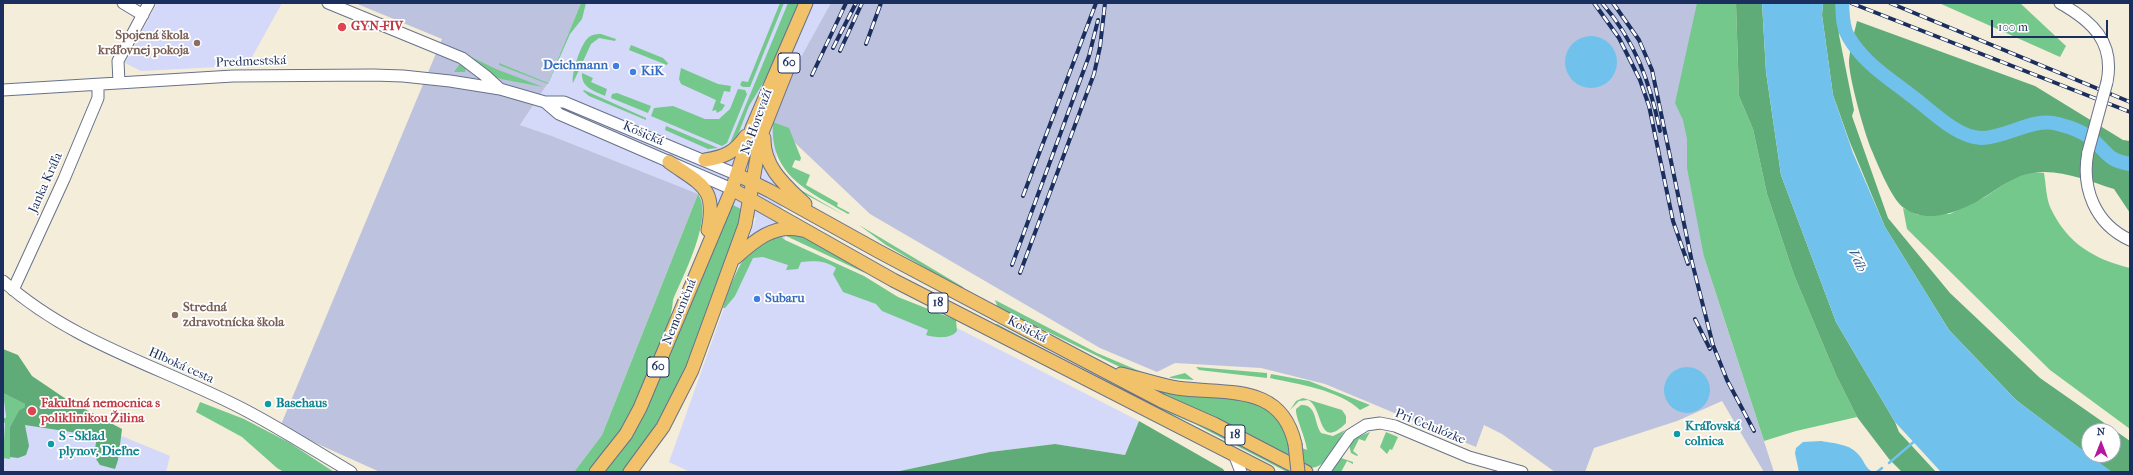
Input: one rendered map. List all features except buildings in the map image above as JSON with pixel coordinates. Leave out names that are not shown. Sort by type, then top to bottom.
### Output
[{"type":"main road","name":"Na Horevaží","points":[[738,175],[752,128],[806,3]]},
{"type":"main road","name":"Na Horevaží","points":[[752,182],[765,124],[798,42],[816,3]]},
{"type":"main road","name":"Na Horevaží","points":[[765,124],[764,141],[766,153],[775,173],[782,183],[821,218]]},
{"type":"main road","points":[[705,160],[724,157],[734,151],[752,128]]},
{"type":"main road","points":[[669,162],[701,184],[709,195],[712,214],[704,253]]},
{"type":"main road","name":"18","points":[[738,175],[752,182]]},
{"type":"main road","name":"60","points":[[732,189],[738,175]]},
{"type":"main road","name":"60","points":[[630,472],[656,437],[681,394],[692,370],[734,259],[745,225],[752,182]]},
{"type":"main road","name":"Košická","points":[[752,182],[821,218],[885,255],[1076,356],[1162,401],[1214,424],[1306,472]]},
{"type":"main road","name":"18","points":[[732,189],[750,198]]},
{"type":"main road","name":"Nemocničná","points":[[596,472],[614,451],[637,413],[732,189]]},
{"type":"main road","name":"Košická","points":[[750,198],[893,280],[1268,472]]},
{"type":"main road","points":[[734,259],[758,238],[770,232],[787,229],[809,232]]},
{"type":"main road","points":[[1098,367],[1177,388],[1251,395],[1268,403],[1280,414],[1290,428],[1295,444],[1298,472]]},
{"type":"street","points":[[123,3],[143,15]]},
{"type":"street","points":[[120,83],[118,61],[149,3]]},
{"type":"street","points":[[328,3],[462,58],[500,89]]},
{"type":"street","points":[[2060,3],[2081,16],[2100,36],[2106,48],[2109,61],[2107,82],[2088,152],[2086,181],[2091,200],[2108,226],[2130,240]]},
{"type":"street","name":"Predmestská","points":[[3,90],[267,75],[381,75],[433,79],[500,89]]},
{"type":"street","name":"Janka Kráľa","points":[[14,290],[64,179],[98,98],[98,85]]},
{"type":"street","name":"Košická","points":[[500,89],[545,102],[564,102],[738,175]]},
{"type":"street","name":"Košická","points":[[545,102],[559,114],[732,189]]},
{"type":"street","name":"Hlboká cesta","points":[[3,281],[38,310],[118,353],[243,409],[350,472]]},
{"type":"street","points":[[976,322],[984,307]]},
{"type":"street","points":[[1069,371],[1076,356]]},
{"type":"street","name":"Pri Celulózke","points":[[1324,472],[1350,435],[1361,427],[1380,423],[1395,426],[1458,453],[1522,472]]},
{"type":"street","points":[[1234,454],[1241,472]]},
{"type":"shaded area","name":"Spojená škola kráľovnej pokoja","points":[[157,3],[282,3],[247,66],[226,67],[224,64],[220,64],[218,67],[141,71],[125,63]]},
{"type":"shaded area","points":[[355,3],[581,3],[548,83],[520,125],[552,136],[698,194],[602,435],[574,472],[380,472],[280,427],[442,39]]},
{"type":"shaded area","points":[[581,3],[831,3],[773,122],[785,240],[1139,421],[1125,455],[1055,444],[990,452],[895,472],[690,472],[669,462],[756,218],[552,136],[520,125],[548,83]]},
{"type":"shaded area","points":[[831,3],[1697,3],[1704,257],[1774,472],[1764,472],[1722,401],[1677,421],[1594,448],[1585,472],[1555,472],[1502,434],[1484,425],[1476,447],[1325,384],[1261,368],[1175,363],[1157,372],[1100,348],[870,214],[773,122],[794,70]]},
{"type":"shaded area","name":"Fakultná nemocnica s poliklinikou Žilina","points":[[3,387],[170,456],[166,472],[3,472]]},
{"type":"green space","points":[[581,3],[586,3],[582,19],[570,34],[548,84],[499,65],[499,63],[548,83]]},
{"type":"green space","points":[[780,3],[784,3],[750,87],[743,87],[740,85],[742,81],[748,82]]},
{"type":"green space","points":[[788,3],[799,3],[771,70],[749,106],[734,145],[728,148]]},
{"type":"green space","points":[[1697,3],[1736,3],[1739,96],[1753,129],[1767,194],[1794,275],[1836,375],[1857,417],[1796,431],[1764,441],[1704,257],[1687,168],[1687,139],[1683,120],[1675,103]]},
{"type":"green space","points":[[1736,3],[1762,3],[1766,72],[1781,175],[1836,322],[1895,422],[1899,432],[1936,472],[1902,472],[1889,459],[1857,417],[1836,375],[1794,275],[1767,194],[1753,129],[1739,96]]},
{"type":"green space","points":[[1823,3],[1837,3],[1839,35],[1854,110],[1852,116],[1888,218],[1950,293],[2040,378],[2104,423],[2081,423],[2081,449],[2016,400],[1949,330],[1885,227],[1849,140],[1833,95],[1822,15]]},
{"type":"green space","points":[[1939,3],[2020,3],[2066,46],[2060,57]]},
{"type":"green space","points":[[1857,21],[2035,86],[2123,140],[2130,141],[2130,213],[2114,189],[2074,176],[2053,172],[2025,174],[2008,182],[1977,201],[1957,211],[1946,214],[1924,216],[1904,208],[1899,204],[1890,190],[1869,143],[1861,119],[1849,68],[1851,45]]},
{"type":"green space","points":[[601,34],[616,39],[615,41],[599,38],[591,44],[573,83],[575,66],[583,45],[590,36]]},
{"type":"green space","points":[[631,45],[663,58],[668,63],[667,65],[629,50]]},
{"type":"green space","points":[[467,55],[496,69],[543,87],[501,79],[490,75]]},
{"type":"green space","points":[[461,62],[466,67],[465,72],[454,72]]},
{"type":"green space","points":[[681,68],[718,84],[731,86],[730,92],[724,91],[720,103],[725,105],[722,110],[717,113],[716,110],[712,111],[716,100],[681,84],[679,79]]},
{"type":"green space","points":[[582,73],[593,78],[591,82],[607,89],[605,96],[586,86],[582,78]]},
{"type":"green space","points":[[738,89],[745,90],[747,94],[727,143],[722,146],[651,116],[654,108],[673,106],[705,119],[719,119],[730,109]]},
{"type":"green space","points":[[584,90],[646,118],[646,120],[589,96],[583,91]]},
{"type":"green space","points":[[617,93],[651,106],[648,113],[611,98],[612,94]]},
{"type":"green space","points":[[773,122],[789,128],[801,158],[800,161],[795,160],[792,167],[810,175],[806,185],[838,203],[837,206],[850,213],[848,214],[806,189],[784,168],[777,156],[773,140]]},
{"type":"green space","points":[[666,126],[718,148],[708,149],[665,130]]},
{"type":"green space","points":[[2032,172],[2044,173],[2049,205],[2065,232],[2074,241],[2094,255],[2130,268],[2130,429],[2050,370],[1907,229],[1903,208],[1918,215],[1950,214],[1985,197],[2014,178]]},
{"type":"green space","points":[[794,184],[799,189],[844,215],[801,192]]},
{"type":"green space","points":[[698,194],[702,204],[700,231],[690,262],[673,300],[671,315],[666,332],[645,387],[620,434],[605,454],[589,472],[574,472],[602,435]]},
{"type":"green space","points":[[733,205],[741,209],[739,223],[685,370],[651,437],[624,472],[603,472],[730,209]]},
{"type":"green space","points":[[859,225],[963,287],[965,291],[886,245]]},
{"type":"green space","points":[[792,234],[812,240],[839,255],[865,273],[784,235]]},
{"type":"green space","points":[[779,235],[785,240],[864,276],[898,297],[956,320],[957,331],[947,337],[934,337],[926,335],[928,330],[882,311],[876,304],[843,292],[833,274],[836,268],[827,264],[811,261],[801,262],[798,269],[786,270],[788,265],[763,257],[753,258],[735,296],[725,308],[723,308],[735,275],[744,258],[757,245]]},
{"type":"green space","points":[[995,300],[1097,353],[1151,376],[1128,371],[1044,330],[1002,312],[998,308]]},
{"type":"green space","points":[[994,324],[997,324],[1065,360],[1065,363],[994,327]]},
{"type":"green space","points":[[3,349],[18,355],[32,376],[66,399],[122,429],[118,460],[115,469],[100,465],[94,456],[97,436],[25,425],[29,446],[26,455],[18,458],[10,457],[10,427],[19,410],[25,407],[25,404],[3,393]]},
{"type":"green space","points":[[1196,367],[1267,373],[1267,378],[1199,370]]},
{"type":"green space","points":[[1081,368],[1120,388],[1195,420],[1296,472],[1287,472],[1195,424],[1119,392],[1079,369]]},
{"type":"green space","points":[[1185,373],[1194,380],[1170,378],[1170,377]]},
{"type":"green space","points":[[1271,374],[1309,381],[1370,405],[1360,410],[1341,397],[1305,385],[1270,378]]},
{"type":"green space","points":[[1146,386],[1208,392],[1255,402],[1267,408],[1275,415],[1288,442],[1307,450],[1296,413],[1296,409],[1301,405],[1310,408],[1313,411],[1321,433],[1333,436],[1345,430],[1327,460],[1316,467],[1309,468]]},
{"type":"green space","points":[[3,393],[25,404],[25,407],[19,410],[10,427],[10,459],[3,458],[5,423],[3,422],[3,418],[6,418],[6,416]]},
{"type":"green space","points":[[1303,398],[1342,410],[1346,416],[1346,423],[1337,431],[1330,433],[1325,430],[1317,411],[1313,404],[1308,400],[1299,401],[1290,410],[1296,401]]},
{"type":"green space","points":[[200,402],[244,419],[290,443],[334,472],[284,472],[277,468],[242,437],[196,412]]},
{"type":"green space","points":[[1139,421],[1223,469],[1225,472],[895,472],[990,452],[1055,444],[1125,455]]},
{"type":"green space","points":[[1370,432],[1365,441],[1359,439],[1353,451],[1358,455],[1357,456],[1351,453],[1349,445],[1355,438]]},
{"type":"green space","points":[[1386,432],[1398,437],[1392,450],[1390,449],[1387,454],[1380,447]]},
{"type":"green space","points":[[2121,435],[2130,441],[2130,472],[2111,472],[2099,463],[2121,463]]},
{"type":"green space","points":[[1341,458],[1353,462],[1353,464],[1347,461],[1341,472],[1331,472]]},
{"type":"water","name":"Váh","points":[[1762,3],[1823,3],[1822,15],[1833,95],[1853,153],[1885,227],[1949,330],[2016,400],[2081,449],[2081,463],[2100,463],[2112,472],[1941,472],[1895,422],[1836,322],[1781,175],[1766,72]]},
{"type":"water","points":[[1586,36],[1596,36],[1610,43],[1617,57],[1617,67],[1610,81],[1596,88],[1586,88],[1576,84],[1569,77],[1565,67],[1565,57],[1569,47],[1576,40]]},
{"type":"water","points":[[1692,367],[1704,373],[1709,381],[1709,399],[1704,407],[1696,412],[1682,413],[1670,407],[1665,399],[1664,385],[1670,373],[1678,368]]},
{"type":"water","points":[[1821,441],[1840,444],[1854,450],[1868,469],[1873,472],[1799,472],[1795,453],[1796,448],[1803,442]]},
{"type":"waterway","points":[[1842,3],[1843,20],[1846,32],[1860,53],[1884,75],[1943,121],[1962,133],[1981,138],[2000,135],[2039,123],[2058,124],[2085,134],[2112,158],[2130,164]]},
{"type":"waterway","points":[[1889,463],[1916,440]]},
{"type":"waterway","points":[[1877,472],[1882,468]]},
{"type":"railway","points":[[812,75],[846,3]]},
{"type":"railway","points":[[833,48],[856,3]]},
{"type":"railway","points":[[840,51],[862,3]]},
{"type":"railway","points":[[866,44],[881,3]]},
{"type":"railway","points":[[1023,196],[1096,3]]},
{"type":"railway","points":[[1020,273],[1094,74],[1100,47],[1105,3]]},
{"type":"railway","points":[[1594,3],[1619,38],[1640,80],[1649,106],[1673,221],[1688,264]]},
{"type":"railway","points":[[1602,3],[1624,32],[1640,63],[1646,79],[1660,131]]},
{"type":"railway","points":[[1613,3],[1639,40],[1652,70],[1692,262],[1713,345],[1727,380],[1754,431]]},
{"type":"railway","points":[[1851,3],[2130,112]]},
{"type":"railway","points":[[1890,3],[2130,102]]},
{"type":"railway","points":[[1012,265],[1089,56],[1098,20]]},
{"type":"railway","points":[[1695,319],[1710,349]]},
{"type":"place","name":"GYN-FIV","points":[[342,27]]},
{"type":"place","name":"Spojená škola kráľovnej pokoja","points":[[197,43]]},
{"type":"place","name":"Deichmann","points":[[616,66]]},
{"type":"place","name":"KiK","points":[[633,72]]},
{"type":"place","name":"Subaru","points":[[757,299]]},
{"type":"place","name":"Stredná zdravotnícka škola","points":[[175,315]]},
{"type":"place","name":"Basehaus","points":[[268,404]]},
{"type":"place","name":"Fakultná nemocnica s poliklinikou Žilina","points":[[32,411]]},
{"type":"place","name":"Kráľovská colnica","points":[[1677,434]]},
{"type":"place","name":"S - Sklad plynov, Dieľne","points":[[51,444]]}]
